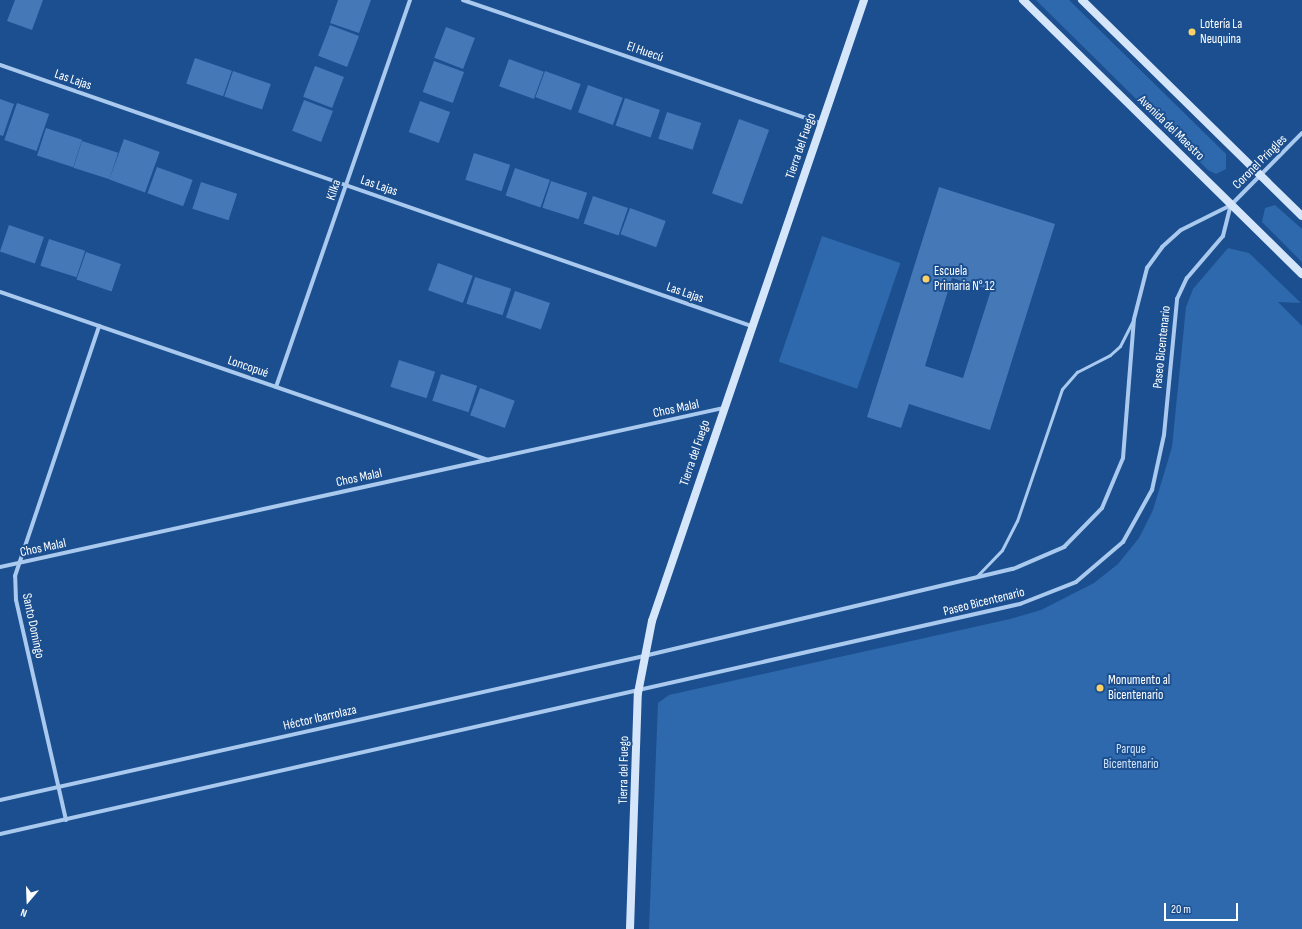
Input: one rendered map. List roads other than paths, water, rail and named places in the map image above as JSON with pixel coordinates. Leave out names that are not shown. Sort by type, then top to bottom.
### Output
[{"type":"street","name":"Kilka","points":[[276,387],[410,0]]},
{"type":"street","name":"El Huecú","points":[[463,0],[821,124]]},
{"type":"street","name":"Tierra del Fuego","points":[[630,929],[638,693],[644,656],[662,587],[864,0]]},
{"type":"street","name":"Avenida del Maestro","points":[[1023,0],[1302,274]]},
{"type":"street","points":[[1082,0],[1302,216]]},
{"type":"street","name":"Las Lajas","points":[[0,65],[751,326]]},
{"type":"street","name":"Coronel Pringles","points":[[1231,205],[1302,133]]},
{"type":"street","name":"Paseo Bicentenario","points":[[644,656],[1013,569],[1064,547],[1102,508],[1123,458],[1134,319],[1147,268],[1162,247],[1181,230],[1231,205]]},
{"type":"street","name":"Paseo Bicentenario","points":[[638,693],[1020,604],[1076,582],[1101,564],[1123,542],[1152,490],[1164,435],[1177,298],[1187,278],[1223,236],[1231,205]]},
{"type":"street","name":"Loncopué","points":[[0,292],[489,460]]},
{"type":"street","name":"Santo Domingo","points":[[66,820],[16,600],[18,563],[99,326]]},
{"type":"street","name":"Chos Malal","points":[[0,567],[723,408]]},
{"type":"street","name":"Héctor Ibarrolaza","points":[[0,800],[644,656]]},
{"type":"street","points":[[0,834],[638,693]]},
{"type":"lane","points":[[976,578],[1002,550],[1017,521],[1062,389],[1077,372],[1110,355],[1120,346],[1134,319]]},
{"type":"place","name":"Lotería La Neuquina","points":[[1192,32]]},
{"type":"place","name":"Escuela Primaria N° 12","points":[[926,279]]},
{"type":"place","name":"Monumento al Bicentenario","points":[[1100,688]]},
{"type":"park label","name":"Parque Bicentenario","points":[[1131,758]]}]
